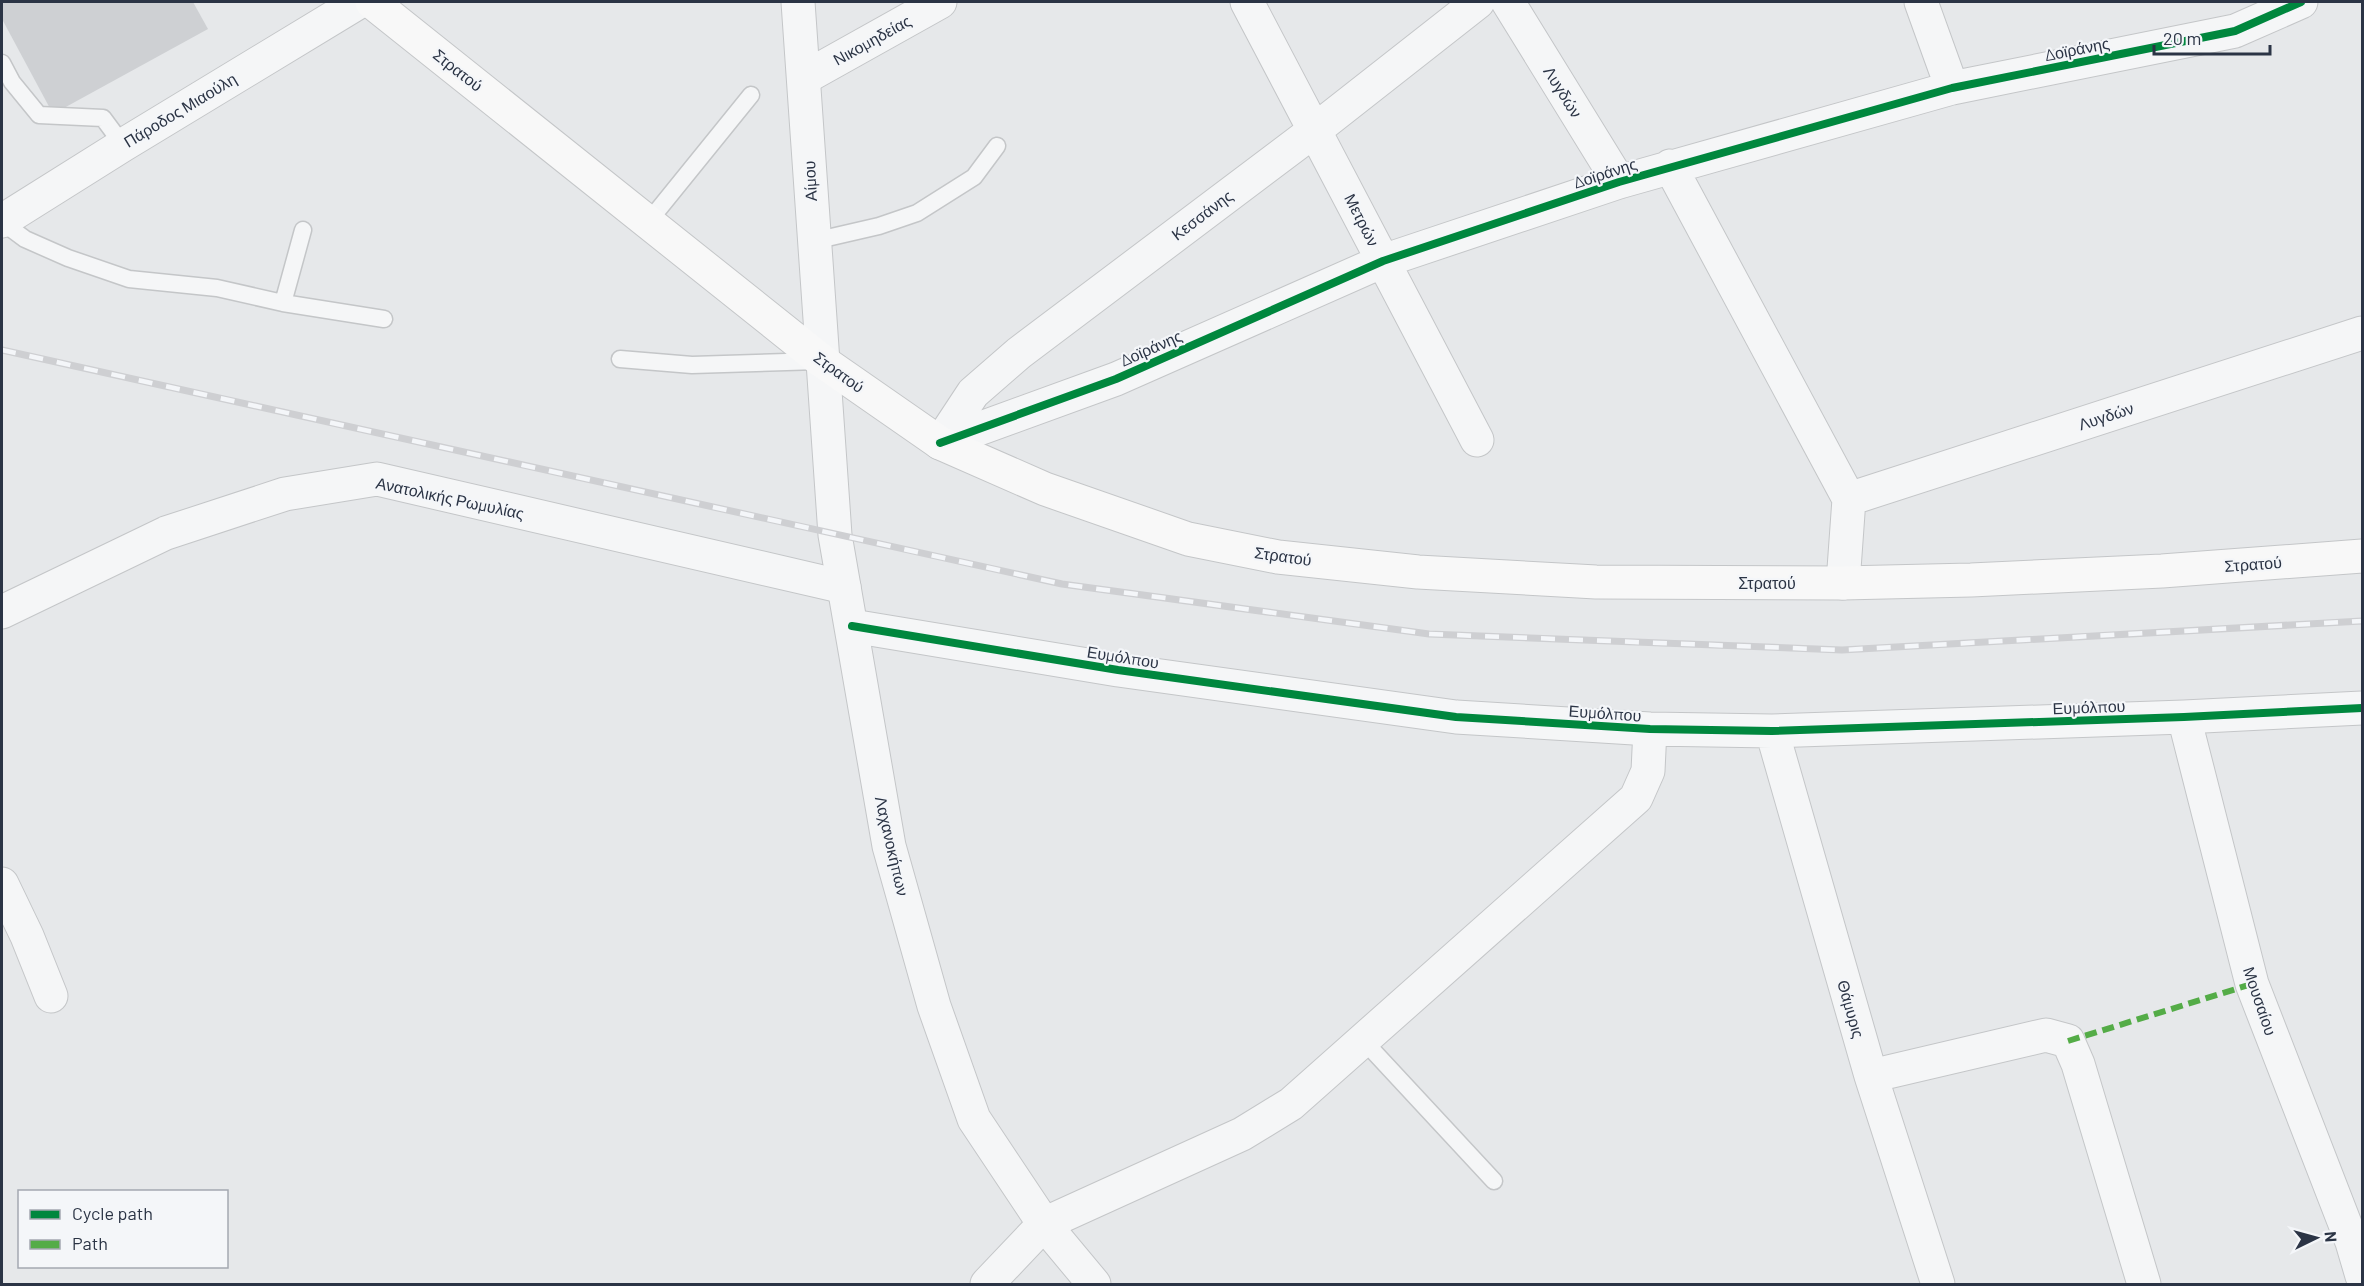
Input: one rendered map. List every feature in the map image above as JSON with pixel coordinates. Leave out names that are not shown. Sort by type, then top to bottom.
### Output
[{"type":"main road","name":"Στρατού","points":[[372,2],[822,361],[940,443],[1045,489],[1177,535],[1278,557],[1418,572],[1596,582],[1843,583],[1971,580],[2162,571],[2362,556]]},
{"type":"street","name":"Πάροδος Μιαούλη","points":[[2,222],[123,145],[359,2]]},
{"type":"street","name":"Αίμου","points":[[798,2],[822,361]]},
{"type":"street","name":"Νικομηδείας","points":[[804,78],[940,2]]},
{"type":"street","name":"Μετρών","points":[[1247,2],[1477,440]]},
{"type":"street","name":"Κεσσάνης","points":[[940,443],[973,393],[1019,353],[1316,130],[1478,2]]},
{"type":"street","name":"Λυγδών","points":[[1508,2],[1619,182]]},
{"type":"street","points":[[1921,2],[1952,88]]},
{"type":"street","name":"Δοϊράνης","points":[[940,443],[1116,379],[1383,261],[1619,182],[1952,88],[2235,32],[2301,2]]},
{"type":"street","points":[[1670,166],[1849,499],[1843,583]]},
{"type":"street","name":"Λυγδών","points":[[1849,499],[2362,333]]},
{"type":"street","name":"Λαχανοκήπων","points":[[822,361],[834,535],[852,626],[889,846],[934,1006],[974,1119],[1044,1224],[1094,1284]]},
{"type":"street","name":"Ανατολικής Ρωμυλίας","points":[[2,612],[166,533],[285,494],[377,479],[844,587]]},
{"type":"street","name":"Ευμόλπου","points":[[852,626],[1118,670],[1456,717],[1650,729],[1772,731],[2184,717],[2362,708]]},
{"type":"street","name":"Μουσαίου","points":[[2184,717],[2252,984],[2357,1241],[2362,1276]]},
{"type":"street","points":[[987,1284],[1044,1224],[1242,1134],[1291,1104],[1636,798],[1648,771],[1650,729]]},
{"type":"street","name":"Θάμυρις","points":[[1772,731],[1870,1076],[1938,1284]]},
{"type":"street","points":[[2,884],[27,936],[51,996]]},
{"type":"street","points":[[1870,1076],[2046,1035],[2068,1041],[2078,1064],[2144,1284]]},
{"type":"lane","points":[[2,63],[12,82],[39,115],[104,118],[123,145]]},
{"type":"lane","points":[[649,221],[751,95]]},
{"type":"lane","points":[[814,241],[879,226],[917,213],[974,177],[997,146]]},
{"type":"lane","points":[[2,222],[25,239],[46,249],[129,279],[217,288],[283,303],[384,319]]},
{"type":"lane","points":[[283,303],[303,230]]},
{"type":"lane","points":[[620,360],[692,365],[822,361]]},
{"type":"lane","points":[[1363,1040],[1494,1181]]},
{"type":"building","points":[[2,2],[193,2],[208,29],[53,114],[2,19]]},
{"type":"railway","points":[[2,350],[1062,584],[1429,634],[1842,650],[2362,621]]},
{"type":"marked path","points":[[2068,1041],[2252,984]]},
{"type":"cycle path","points":[[940,443],[1116,379],[1383,261],[1619,182],[1952,88],[2235,31],[2301,2]]},
{"type":"cycle path","points":[[852,626],[1118,670],[1456,717],[1650,729],[1772,731],[2184,717],[2362,708]]}]
